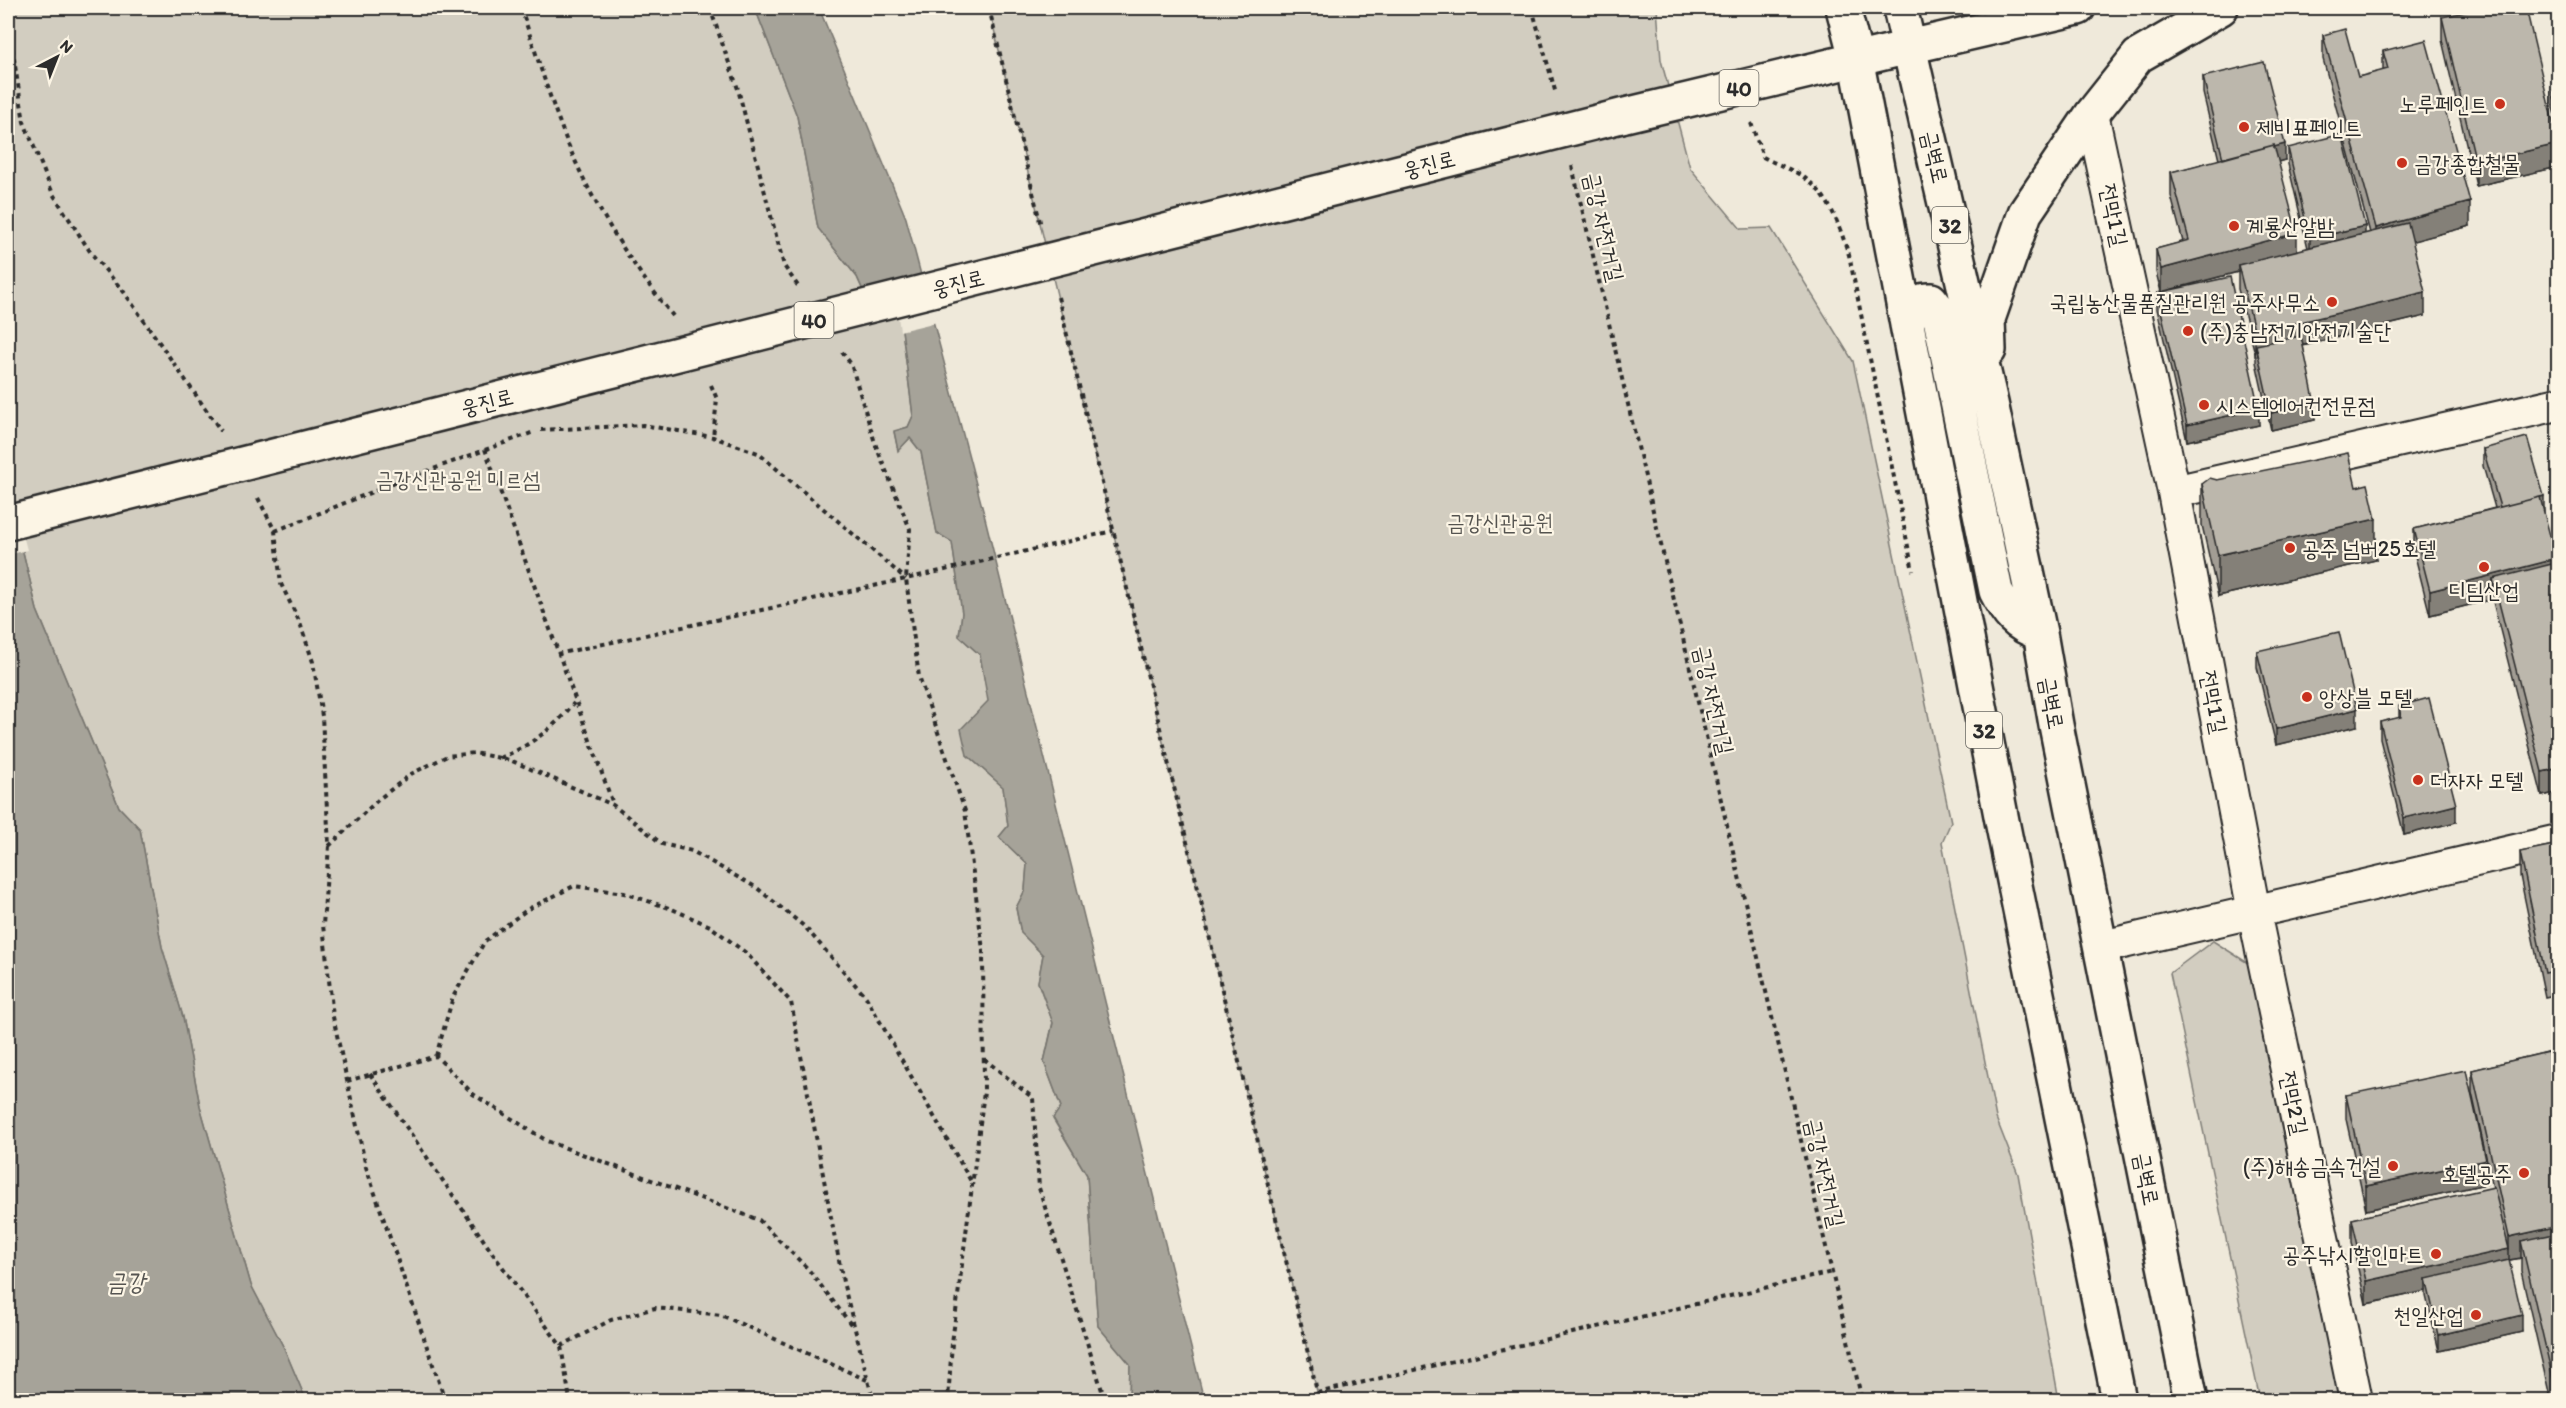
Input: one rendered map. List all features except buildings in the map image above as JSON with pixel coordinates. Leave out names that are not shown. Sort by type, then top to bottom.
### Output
[{"type":"main road","name":"32","points":[[1843,8],[1856,58],[2004,832],[2119,1401]]},
{"type":"main road","name":"금벽로","points":[[1899,8],[1991,403],[2040,633],[2056,725],[2191,1401]]},
{"type":"main road","points":[[1909,47],[2078,8]]},
{"type":"main road","points":[[1991,403],[1988,319],[2025,213],[2092,114],[2138,56],[2221,8]]},
{"type":"main road","name":"웅진로","points":[[8,523],[1621,116],[1909,47]]},
{"type":"main road","points":[[1907,325],[1915,303],[1931,300],[1938,309],[1996,591],[2008,615],[2025,629],[2040,633]]},
{"type":"street","name":"전막1길","points":[[2092,114],[2174,492],[2254,912]]},
{"type":"street","points":[[2174,492],[2559,404]]},
{"type":"street","points":[[2102,947],[2559,841]]},
{"type":"street","name":"전막2길","points":[[2254,912],[2356,1401]]},
{"type":"path","points":[[10,8],[8,20],[24,122],[53,194],[91,253],[124,292],[227,441]]},
{"type":"path","points":[[521,8],[564,136],[604,215],[651,289],[679,323]]},
{"type":"path","points":[[989,8],[1041,228]]},
{"type":"path","points":[[1532,8],[1557,101]]},
{"type":"path","points":[[1748,116],[1763,157],[1797,173],[1819,189],[1834,212],[1849,255],[1915,582]]},
{"type":"path","name":"금강 자전거길","points":[[1571,159],[1862,1401]]},
{"type":"path","points":[[1055,286],[1319,1401]]},
{"type":"path","points":[[708,379],[717,399],[713,436]]},
{"type":"path","points":[[275,531],[539,430],[643,425],[713,436],[758,453],[906,579],[920,677],[965,811],[983,950],[984,1092],[952,1342],[948,1401]]},
{"type":"path","points":[[485,449],[557,654],[614,805]]},
{"type":"path","points":[[254,491],[275,531],[281,584],[300,623],[313,662],[322,716],[324,796],[329,846],[323,925],[333,1017],[366,1167],[445,1401]]},
{"type":"path","points":[[557,654],[906,579],[1113,531]]},
{"type":"path","points":[[499,758],[527,747],[548,732],[575,702]]},
{"type":"path","points":[[329,846],[379,799],[411,774],[447,756],[474,753],[510,760],[614,805],[662,844],[692,851],[757,888],[805,927],[866,997],[972,1184]]},
{"type":"path","points":[[436,1056],[453,997],[485,940],[528,909],[573,886],[624,893],[672,909],[710,926],[746,953],[792,1002],[840,1270],[873,1401]]},
{"type":"path","points":[[347,1081],[436,1056]]},
{"type":"path","points":[[436,1056],[473,1094],[547,1141],[759,1220],[808,1269],[855,1329]]},
{"type":"path","points":[[983,1059],[1033,1098],[1039,1188],[1106,1401]]},
{"type":"path","points":[[370,1074],[480,1235],[561,1346],[570,1401]]},
{"type":"path","points":[[1317,1393],[1832,1272]]},
{"type":"path","points":[[561,1346],[611,1320],[655,1308],[721,1315],[868,1381]]},
{"type":"green space","name":"금강신관공원 미르섬","points":[[8,8],[755,8],[797,116],[818,228],[857,277],[869,304],[900,314],[913,416],[908,427],[894,432],[898,450],[910,438],[921,452],[937,533],[952,542],[962,613],[959,636],[980,655],[989,702],[967,755],[1003,787],[1008,826],[999,837],[1027,864],[1025,890],[1016,908],[1021,933],[1043,955],[1038,983],[1053,1022],[1044,1062],[1061,1107],[1053,1119],[1087,1175],[1098,1326],[1130,1364],[1129,1400],[306,1400],[284,1348],[251,1285],[200,1106],[183,1017],[162,947],[140,829],[119,807],[37,610],[8,490]]},
{"type":"green space","name":"금강신관공원","points":[[989,8],[1657,8],[1661,60],[1690,168],[1741,229],[1771,228],[1853,361],[1951,822],[1942,842],[1996,1118],[2018,1174],[2059,1400],[1319,1400]]},
{"type":"green space","points":[[2213,941],[2251,965],[2339,1400],[2260,1400],[2170,973]]},
{"type":"water","points":[[755,8],[819,8],[906,218],[985,518],[1204,1400],[1129,1400],[1130,1364],[1098,1326],[1087,1175],[1053,1118],[1061,1107],[1044,1062],[1053,1023],[1038,982],[1043,955],[1021,933],[1016,908],[1025,890],[1027,864],[999,837],[1008,826],[1003,787],[967,755],[961,729],[988,701],[980,655],[959,636],[962,613],[952,542],[937,533],[921,452],[910,438],[898,451],[894,431],[908,427],[913,416],[900,314],[869,304],[857,277],[818,228],[797,116]]},
{"type":"water","name":"금강","points":[[8,490],[37,610],[119,807],[140,829],[162,947],[183,1017],[200,1106],[251,1285],[284,1348],[306,1400],[8,1400]]},
{"type":"pier","points":[[925,277],[937,322],[900,331],[898,316],[867,306]]},
{"type":"pier","points":[[15,505],[27,550],[8,555],[8,507]]},
{"type":"place","name":"노루페인트","points":[[2500,104]]},
{"type":"place","name":"제비표페인트","points":[[2244,127]]},
{"type":"place","name":"금강종합철물","points":[[2402,163]]},
{"type":"place","name":"계룡산알밤","points":[[2234,226]]},
{"type":"place","name":"국립농산물품질관리원 공주사무소","points":[[2332,302]]},
{"type":"place","name":"(주)충남전기안전기술단","points":[[2188,331]]},
{"type":"place","name":"시스템에어컨전문점","points":[[2204,405]]},
{"type":"place","name":"공주 넘버25호텔","points":[[2290,548]]},
{"type":"place","name":"디딤산업","points":[[2484,567]]},
{"type":"place","name":"앙상블 모텔","points":[[2307,697]]},
{"type":"place","name":"더자자 모텔","points":[[2418,780]]},
{"type":"place","name":"(주)해송금속건설","points":[[2393,1166]]},
{"type":"place","name":"호텔공주","points":[[2524,1173]]},
{"type":"place","name":"공주낚시할인마트","points":[[2436,1254]]},
{"type":"place","name":"천일산업","points":[[2476,1315]]}]
